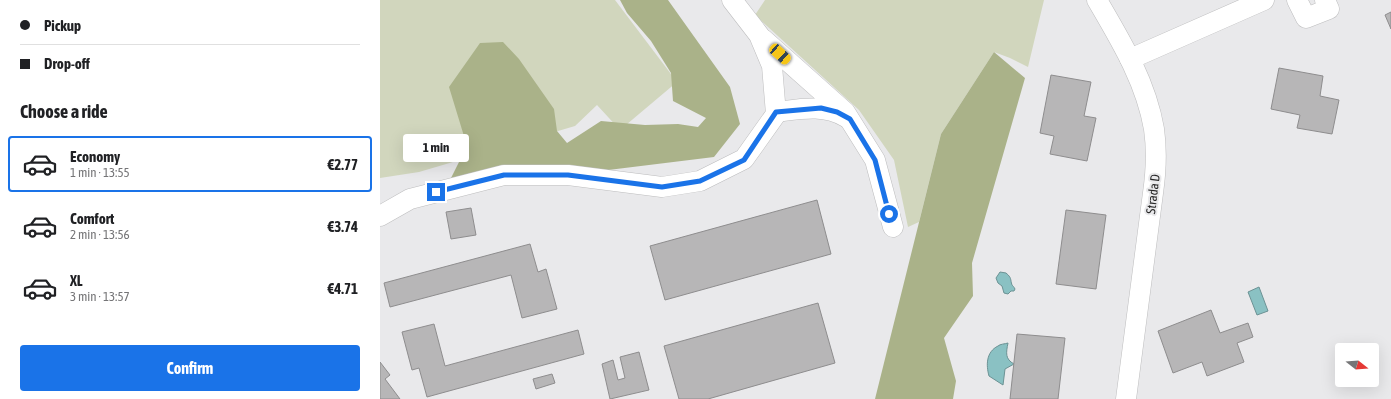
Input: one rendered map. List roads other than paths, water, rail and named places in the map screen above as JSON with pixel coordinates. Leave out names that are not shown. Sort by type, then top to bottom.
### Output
[{"type":"street","points":[[732,0],[759,35],[822,100],[845,112],[850,119],[875,160],[893,227]]},
{"type":"street","name":"Strada D","points":[[1097,0],[1138,74],[1150,108],[1154,129],[1156,159],[1153,193],[1126,399]]},
{"type":"street","points":[[1130,59],[1264,0]]},
{"type":"street","points":[[1297,0],[1306,18],[1329,9],[1325,0]]},
{"type":"street","points":[[380,216],[410,199],[504,175],[568,175],[662,187],[700,181],[744,160],[776,112],[772,66],[759,35]]},
{"type":"street","points":[[776,112],[822,100]]},
{"type":"water","points":[[1000,272],[1006,273],[1009,276],[1015,289],[1014,291],[1011,291],[1008,294],[1004,293],[1002,286],[998,283],[996,278]]},
{"type":"water","points":[[1259,287],[1268,311],[1257,315],[1248,292]]},
{"type":"water","points":[[1008,343],[1007,355],[1009,360],[1014,364],[1005,369],[1003,385],[989,376],[987,363],[989,355],[994,349],[1000,345]]}]
